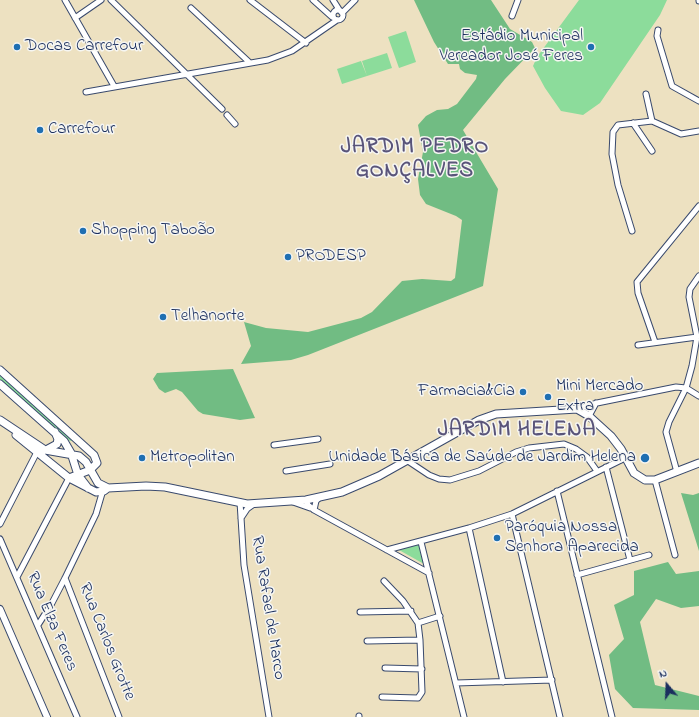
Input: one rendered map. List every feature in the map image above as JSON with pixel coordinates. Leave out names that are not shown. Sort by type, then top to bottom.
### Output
[{"type":"main road","points":[[0,370],[91,452],[97,463],[90,470],[69,478]]},
{"type":"main road","points":[[0,384],[64,441],[71,453],[78,475],[88,488]]},
{"type":"main road","points":[[8,426],[69,478],[96,492],[105,489],[165,487],[254,504],[319,498],[357,486],[408,461],[479,420],[496,414],[577,409],[589,416],[611,436],[621,449],[634,473],[645,480],[655,480],[699,464]]},
{"type":"main road","points":[[0,420],[45,450],[51,449],[57,444],[58,439],[54,432]]},
{"type":"main road","points":[[37,452],[40,449],[71,453],[83,459],[95,479],[105,489]]},
{"type":"street","points":[[65,0],[114,86]]},
{"type":"street","points":[[75,18],[101,0]]},
{"type":"street","points":[[111,0],[222,109]]},
{"type":"street","points":[[250,0],[306,43]]},
{"type":"street","points":[[313,0],[337,20]]},
{"type":"street","points":[[86,92],[279,56],[306,43],[337,20],[342,18],[341,12],[333,0]]},
{"type":"street","points":[[332,16],[335,12],[341,12],[355,0]]},
{"type":"street","points":[[512,16],[518,0]]},
{"type":"street","points":[[191,8],[249,62]]},
{"type":"street","points":[[658,30],[657,36],[672,86],[699,101]]},
{"type":"street","points":[[646,94],[652,121]]},
{"type":"street","points":[[227,115],[235,124]]},
{"type":"street","points":[[632,231],[618,185],[612,154],[613,132],[618,125],[652,121],[681,134],[699,131]]},
{"type":"street","points":[[633,123],[652,151]]},
{"type":"street","points":[[655,342],[638,293],[637,282],[699,206]]},
{"type":"street","points":[[678,472],[666,432],[669,422],[686,388],[697,348],[697,336],[689,297],[690,289],[699,276]]},
{"type":"street","points":[[638,345],[697,336]]},
{"type":"street","points":[[577,409],[597,402],[668,388],[686,388],[699,396]]},
{"type":"street","points":[[589,416],[597,402]]},
{"type":"street","points":[[274,445],[318,438]]},
{"type":"street","points":[[408,461],[429,475],[444,480],[479,471],[516,452],[529,448],[564,444],[576,448],[598,471]]},
{"type":"street","points":[[0,524],[37,452]]},
{"type":"street","points":[[387,550],[422,542],[512,514],[625,458]]},
{"type":"street","points":[[286,471],[330,464]]},
{"type":"street","points":[[606,467],[630,560]]},
{"type":"street","points":[[17,577],[69,478]]},
{"type":"street","points":[[655,480],[675,555]]},
{"type":"street","points":[[38,625],[65,578],[96,514],[105,489]]},
{"type":"street","points":[[557,491],[612,717]]},
{"type":"street","points":[[312,509],[319,498]]},
{"type":"street","points":[[306,500],[312,509]]},
{"type":"street","points":[[290,501],[312,509],[429,574]]},
{"type":"street","name":"Rua Rafael de Marco","points":[[240,502],[244,565],[269,717]]},
{"type":"street","points":[[240,519],[247,509],[254,504]]},
{"type":"street","points":[[512,514],[560,717]]},
{"type":"street","points":[[468,528],[503,682]]},
{"type":"street","name":"Rua Elza Feres","points":[[0,539],[77,717]]},
{"type":"street","points":[[422,542],[464,717]]},
{"type":"street","points":[[577,575],[649,555]]},
{"type":"street","name":"Rua Carlos Grotte","points":[[65,578],[119,717]]},
{"type":"street","points":[[382,697],[418,698],[422,692],[422,669],[418,623],[411,611],[384,581]]},
{"type":"street","points":[[0,609],[47,717]]},
{"type":"street","points":[[360,612],[411,611]]},
{"type":"street","points":[[418,623],[440,616]]},
{"type":"street","points":[[367,641],[420,640]]},
{"type":"street","points":[[385,668],[422,669]]},
{"type":"street","points":[[456,682],[552,680]]},
{"type":"green space","points":[[414,0],[491,0],[510,29],[532,42],[535,48],[505,79],[463,130],[498,189],[483,286],[308,355],[291,360],[241,364],[251,346],[244,322],[266,328],[308,332],[361,318],[372,312],[402,281],[422,279],[451,281],[455,278],[462,220],[456,216],[426,204],[420,195],[418,179],[423,152],[418,125],[426,116],[437,110],[448,109],[457,104],[476,79],[477,75],[465,73],[460,69],[459,64],[448,64],[434,42]]},
{"type":"green space","name":"Estádio Municipal Vereador José Feres","points":[[579,0],[667,0],[660,15],[600,103],[583,115],[561,111],[545,88],[533,66],[537,57]]},
{"type":"green space","points":[[406,31],[416,62],[399,68],[388,37]]},
{"type":"green space","points":[[387,53],[392,68],[367,76],[362,61]]},
{"type":"green space","points":[[361,61],[367,76],[342,84],[337,69]]},
{"type":"green space","points":[[233,369],[255,418],[240,420],[203,414],[198,411],[182,392],[176,389],[165,393],[159,389],[153,379],[157,373]]},
{"type":"green space","points":[[0,375],[73,440],[70,441],[0,381]]},
{"type":"green space","points":[[681,493],[693,495],[699,493],[699,551]]},
{"type":"green space","points":[[420,544],[424,564],[399,550]]},
{"type":"green space","points":[[668,562],[676,574],[699,571],[699,606],[681,608],[656,599],[640,622],[655,685],[699,696],[699,710],[633,708],[615,689],[609,655],[624,639],[614,605],[634,595],[634,571]]},
{"type":"place","name":"Docas Carrefour","points":[[17,47]]},
{"type":"place","name":"Estádio Municipal Vereador José Feres","points":[[591,47]]},
{"type":"place","name":"Carrefour","points":[[40,130]]},
{"type":"place","name":"Shopping Taboão","points":[[83,231]]},
{"type":"place","name":"PRODESP","points":[[288,257]]},
{"type":"place","name":"Telhanorte","points":[[163,317]]},
{"type":"place","name":"Farmacia&Cia","points":[[523,392]]},
{"type":"place","name":"Mini Mercado Extra","points":[[548,397]]},
{"type":"place","name":"Metropolitan","points":[[142,458]]},
{"type":"place","name":"Unidade Básica de Saúde de Jardim Helena","points":[[645,458]]},
{"type":"place","name":"Paróquia Nossa Senhora Aparecida","points":[[497,538]]},
{"type":"district","name":"JARDIM PEDRO GONÇALVES","points":[[415,161]]},
{"type":"district","name":"JARDIM HELENA","points":[[517,432]]}]
